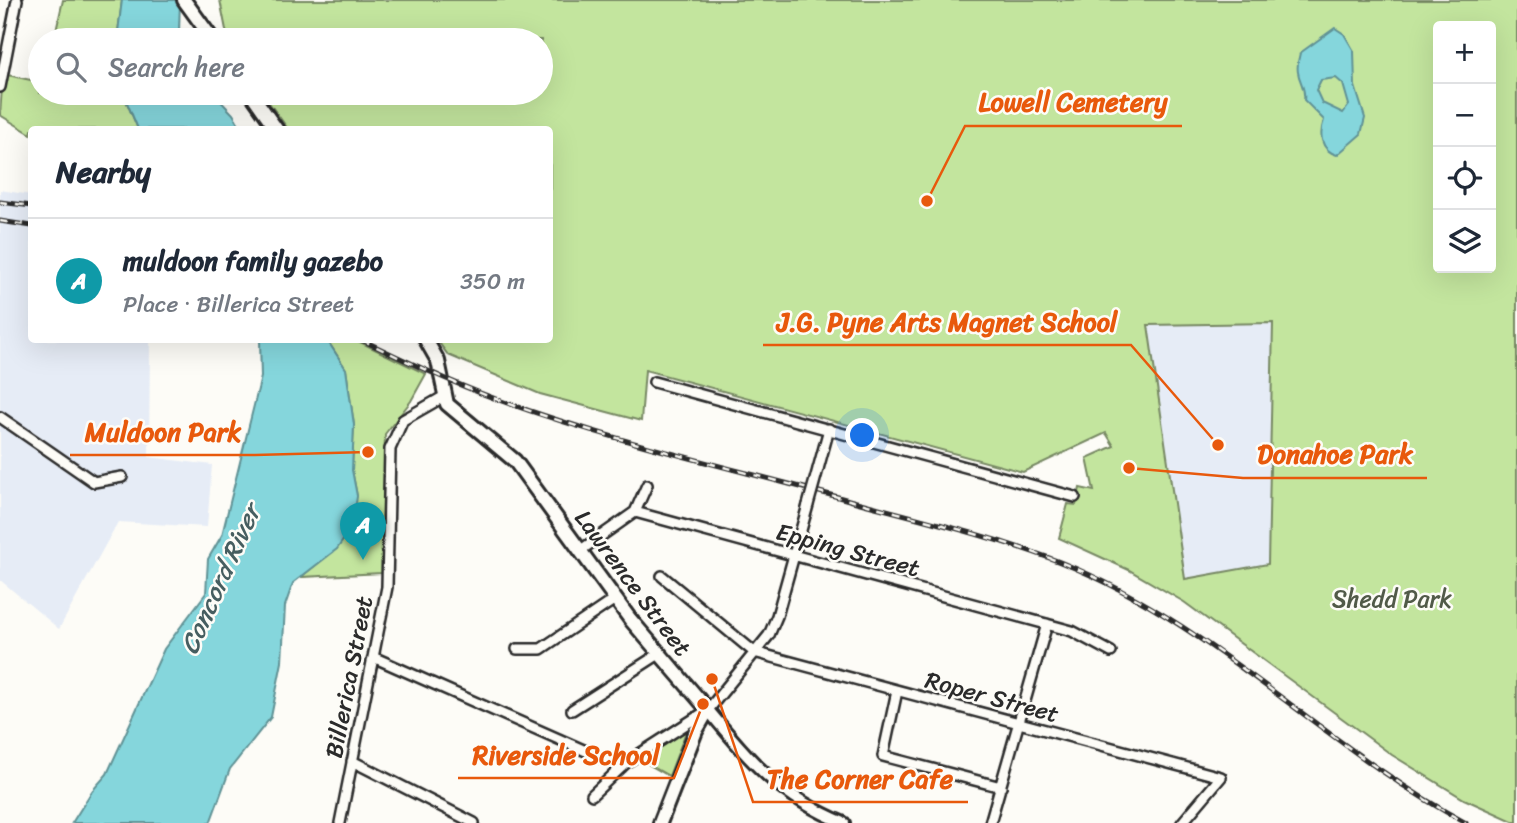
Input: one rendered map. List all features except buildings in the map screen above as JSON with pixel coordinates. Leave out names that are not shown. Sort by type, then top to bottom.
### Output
[{"type":"main road","points":[[184,0],[204,28]]},
{"type":"main road","points":[[259,105],[274,126]]},
{"type":"main road","points":[[428,343],[438,361],[443,397]]},
{"type":"main road","name":"Lawrence Street","points":[[443,397],[452,411],[494,440],[515,461],[615,599],[708,710]]},
{"type":"main road","points":[[660,823],[696,731],[708,710]]},
{"type":"street","points":[[0,87],[17,0]]},
{"type":"street","points":[[654,382],[1075,497]]},
{"type":"street","name":"Billerica Street","points":[[341,823],[389,572],[389,465],[393,438],[411,413],[443,397]]},
{"type":"street","points":[[0,417],[94,482],[122,477]]},
{"type":"street","points":[[592,795],[622,766],[671,731],[708,710],[774,625],[829,429]]},
{"type":"street","points":[[580,550],[635,512],[647,485]]},
{"type":"street","name":"Epping Street","points":[[635,512],[1085,635],[1111,652]]},
{"type":"street","points":[[662,576],[754,652]]},
{"type":"street","points":[[517,649],[541,649],[615,599]]},
{"type":"street","points":[[990,823],[1047,624]]},
{"type":"street","name":"Roper Street","points":[[754,652],[1018,725],[1113,747],[1221,777],[1182,823]]},
{"type":"street","points":[[572,710],[659,654]]},
{"type":"street","points":[[373,657],[622,766]]},
{"type":"street","points":[[897,691],[883,756],[1001,787]]},
{"type":"street","name":"Lawrence Street","points":[[708,710],[776,786],[813,810],[844,823]]},
{"type":"street","points":[[352,761],[474,823]]},
{"type":"shaded area","points":[[0,190],[28,195],[28,343],[150,343],[149,457],[212,465],[207,527],[118,522],[59,629],[0,580]]},
{"type":"shaded area","points":[[1273,322],[1268,565],[1184,579],[1148,324]]},
{"type":"green space","points":[[63,0],[122,0],[118,28],[57,28]]},
{"type":"green space","name":"Shedd Park","points":[[220,0],[1517,0],[1517,823],[1464,799],[1392,755],[1184,602],[1129,570],[1059,538],[1068,504],[1076,505],[1080,488],[1094,491],[1087,458],[1114,446],[1106,433],[1023,472],[645,370],[641,421],[540,394],[448,355],[439,343],[553,343],[553,126],[286,126],[271,105],[553,105],[553,28],[226,28]],"holes":[[[1273,323],[1268,564],[1185,579],[1148,325]]]},
{"type":"green space","points":[[3,74],[28,79],[28,105],[128,105],[137,126],[28,126],[28,132],[0,115]]},
{"type":"green space","points":[[329,343],[362,343],[426,374],[411,401],[385,434],[382,573],[301,577],[336,549],[357,496],[352,470],[354,425],[346,369]]},
{"type":"green space","points":[[687,729],[669,776],[639,759]]},
{"type":"water","points":[[122,0],[180,0],[179,28],[118,28]]},
{"type":"water","points":[[1335,28],[1344,34],[1354,51],[1355,86],[1365,118],[1361,134],[1337,155],[1331,153],[1322,141],[1324,120],[1304,100],[1298,69],[1300,53]],"holes":[[[1336,78],[1343,84],[1349,105],[1343,113],[1322,103],[1316,90],[1321,80]]]},
{"type":"water","points":[[128,105],[224,105],[240,126],[137,126]]},
{"type":"water","name":"Concord River","points":[[260,343],[329,343],[346,369],[354,425],[352,470],[357,496],[353,526],[337,549],[293,583],[285,606],[282,662],[271,717],[230,769],[210,823],[72,823],[92,791],[107,774],[164,649],[206,593],[208,559],[222,535],[261,377]]},
{"type":"railway","points":[[0,202],[28,206]]},
{"type":"railway","points":[[0,221],[28,225]]},
{"type":"railway","points":[[369,343],[462,386],[583,428],[956,528],[1060,562],[1115,587],[1168,617],[1364,759],[1466,823]]},
{"type":"place","name":"Lowell Cemetery","points":[[927,201]]},
{"type":"place","name":"J.G. Pyne Arts Magnet School","points":[[1218,445]]},
{"type":"place","name":"Muldoon Park","points":[[368,452]]},
{"type":"place","name":"Donahoe Park","points":[[1129,468]]},
{"type":"place","name":"muldoon family gazebo","points":[[363,560]]},
{"type":"place","name":"The Corner Cafe","points":[[712,679]]},
{"type":"place","name":"Riverside School","points":[[703,704]]}]
